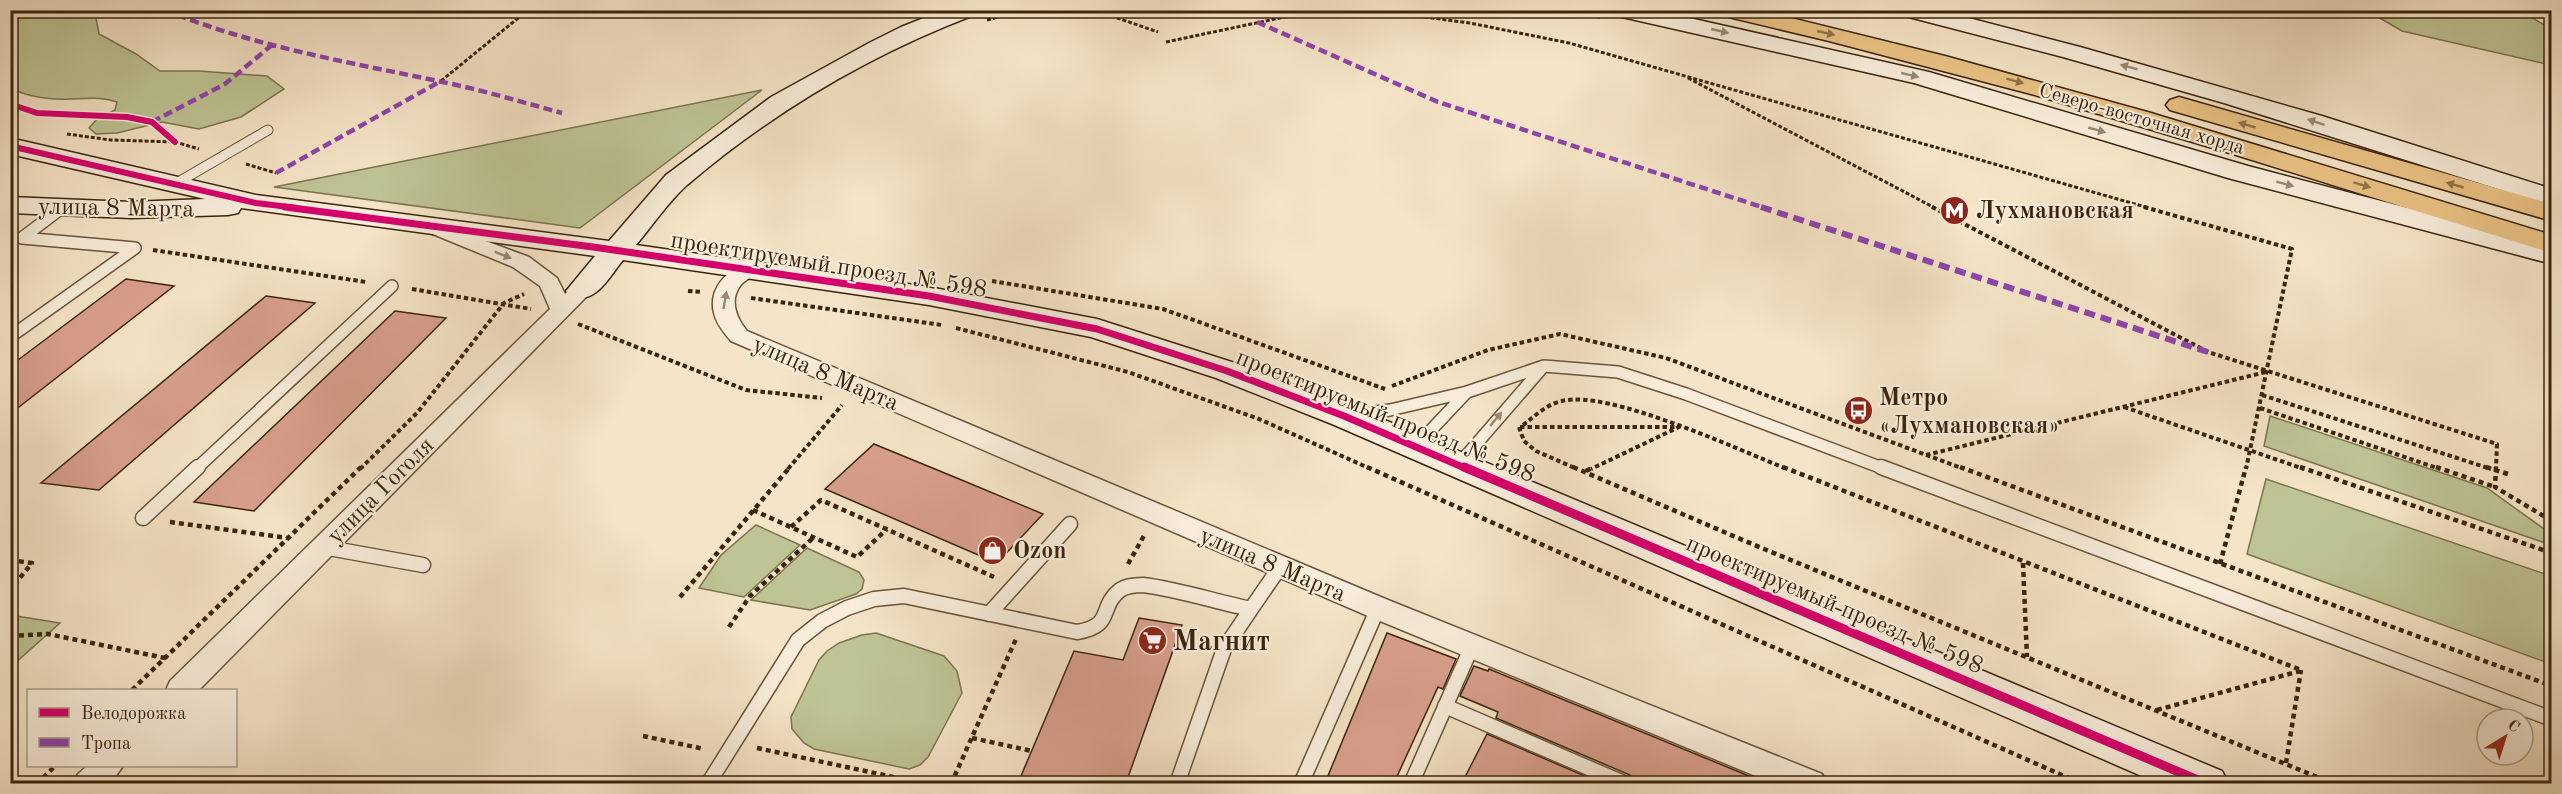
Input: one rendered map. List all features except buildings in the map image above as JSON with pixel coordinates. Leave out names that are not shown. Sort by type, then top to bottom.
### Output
[{"type":"highway","name":"Северо-восточная хорда","points":[[1728,10],[1897,49],[2148,118],[2552,244]]},
{"type":"highway","name":"Северо-восточная хорда","points":[[1815,10],[2030,63],[2552,213]]},
{"type":"street","points":[[909,32],[940,10]]},
{"type":"street","points":[[429,226],[520,262],[549,283],[566,306],[676,181],[780,102],[844,64],[909,32],[966,10]]},
{"type":"street","points":[[1622,10],[1920,77],[2238,172],[2552,255]]},
{"type":"street","points":[[1923,12],[2276,110],[2552,198]]},
{"type":"street","points":[[10,146],[256,203]]},
{"type":"street","points":[[63,207],[115,191],[124,184],[125,179],[115,170]]},
{"type":"street","name":"проектируемый проезд № 598","points":[[256,203],[617,250],[929,297],[1097,329],[1227,371],[1344,416],[2207,783]]},
{"type":"street","name":"улица 8 Марта","points":[[10,205],[172,210],[219,208],[256,203]]},
{"type":"street","points":[[725,294],[731,281],[748,270]]},
{"type":"street","name":"улица 8 Марта","points":[[725,294],[723,308],[726,321],[739,336],[1378,608],[1811,783]]},
{"type":"street","name":"улица Гоголя","points":[[182,689],[566,306]]},
{"type":"street","points":[[89,783],[105,767]]},
{"type":"lane","points":[[175,184],[268,130]]},
{"type":"lane","points":[[63,207],[22,238],[135,248]]},
{"type":"lane","points":[[10,337],[135,248]]},
{"type":"lane","points":[[143,518],[392,286]]},
{"type":"lane","points":[[1344,416],[1390,410],[1467,392],[1544,366],[1618,372],[1686,394],[2552,719]]},
{"type":"lane","points":[[1459,464],[1544,366]]},
{"type":"lane","points":[[1416,446],[1467,392]]},
{"type":"lane","points":[[989,614],[1070,524]]},
{"type":"lane","points":[[323,547],[423,565]]},
{"type":"lane","points":[[1177,783],[1224,649],[1280,567]]},
{"type":"lane","points":[[708,783],[798,640],[814,625],[853,605],[880,597],[904,596],[1077,632],[1092,631],[1102,623],[1115,597],[1124,587],[1141,585],[1251,609]]},
{"type":"lane","points":[[1300,783],[1378,608]]},
{"type":"lane","points":[[1411,783],[1472,646]]},
{"type":"lane","points":[[1445,706],[1626,783]]},
{"type":"path","points":[[441,81],[528,10]]},
{"type":"path","points":[[1094,10],[1158,32]]},
{"type":"path","points":[[1166,42],[1329,10]]},
{"type":"path","points":[[1371,10],[1411,13],[1493,26],[1680,74],[2292,249],[2251,450],[2220,564]]},
{"type":"path","points":[[1680,74],[2208,352],[2497,444],[2495,487]]},
{"type":"path","points":[[57,132],[111,141],[175,142],[276,173]]},
{"type":"path","points":[[168,135],[175,142]]},
{"type":"path","points":[[135,248],[504,303],[566,306],[746,390],[824,398]]},
{"type":"path","points":[[688,291],[725,294],[950,326],[1128,372],[1269,424],[2082,783]]},
{"type":"path","points":[[133,689],[417,413],[504,303]]},
{"type":"path","points":[[2267,371],[1926,456],[2552,686]]},
{"type":"path","points":[[2262,395],[2511,475]]},
{"type":"path","points":[[680,597],[846,400],[835,399]]},
{"type":"path","points":[[1520,427],[1546,408],[1564,400],[1579,400],[1640,411],[2301,670]]},
{"type":"path","points":[[2124,407],[2552,553]]},
{"type":"path","points":[[2260,408],[2495,487],[2552,520]]},
{"type":"path","points":[[1520,427],[1679,427]]},
{"type":"path","points":[[1520,427],[1524,441],[1536,451],[1752,544],[2334,783]]},
{"type":"path","points":[[1586,471],[1679,427]]},
{"type":"path","points":[[791,527],[821,500],[1014,586]]},
{"type":"path","points":[[753,510],[857,557],[887,529]]},
{"type":"path","points":[[143,518],[289,538]]},
{"type":"path","points":[[1124,587],[1123,573],[1147,530]]},
{"type":"path","points":[[729,627],[750,596],[814,537]]},
{"type":"path","points":[[10,560],[32,563],[10,590]]},
{"type":"path","points":[[2023,563],[2027,657]]},
{"type":"path","points":[[951,783],[1024,621]]},
{"type":"path","points":[[10,636],[48,634],[165,658]]},
{"type":"path","points":[[2157,710],[2301,670]]},
{"type":"path","points":[[2286,763],[2301,670]]},
{"type":"path","points":[[643,736],[926,783]]},
{"type":"path","points":[[972,738],[1032,751]]},
{"type":"path","points":[[37,783],[53,767]]},
{"type":"green space","points":[[2392,10],[2521,11],[2551,29],[2551,65],[2402,31],[2378,17]]},
{"type":"green space","points":[[10,11],[92,11],[95,13],[99,34],[136,54],[160,71],[199,71],[267,76],[284,89],[241,117],[199,129],[162,122],[117,133],[96,134],[89,128],[97,119],[115,110],[117,102],[99,98],[47,98],[24,94],[11,88]]},
{"type":"green space","points":[[762,90],[580,228],[274,187]]},
{"type":"green space","points":[[2270,416],[2487,488],[2551,534],[2551,545],[2264,446]]},
{"type":"green space","points":[[2266,479],[2551,576],[2551,664],[2247,554]]},
{"type":"green space","points":[[756,525],[800,545],[744,597],[699,588],[721,555]]},
{"type":"green space","points":[[807,548],[859,572],[864,580],[862,589],[856,594],[810,610],[751,600]]},
{"type":"green space","points":[[10,615],[60,623],[14,664],[11,664]]},
{"type":"green space","points":[[876,633],[944,656],[957,671],[962,693],[928,757],[920,765],[909,769],[814,749],[804,743],[792,729],[791,717],[819,660],[839,643]]},
{"type":"marked path","points":[[165,10],[231,35],[265,44],[335,61],[454,84],[562,113]]},
{"type":"marked path","points":[[1257,22],[1438,102],[2208,352]]},
{"type":"marked path","points":[[152,122],[225,84],[272,45]]},
{"type":"marked path","points":[[276,173],[441,81]]},
{"type":"cycle path","points":[[10,104],[37,113],[127,117],[152,122],[175,142]]},
{"type":"cycle path","points":[[10,146],[256,203],[593,247],[929,296],[1097,329],[1227,371],[1344,416],[2207,784]]},
{"type":"place","name":"Лухмановская","points":[[1955,210]]},
{"type":"place","name":"Метро «Лухмановская»","points":[[1858,411]]},
{"type":"place","name":"Ozon","points":[[992,550]]},
{"type":"place","name":"Магнит","points":[[1152,640]]}]
